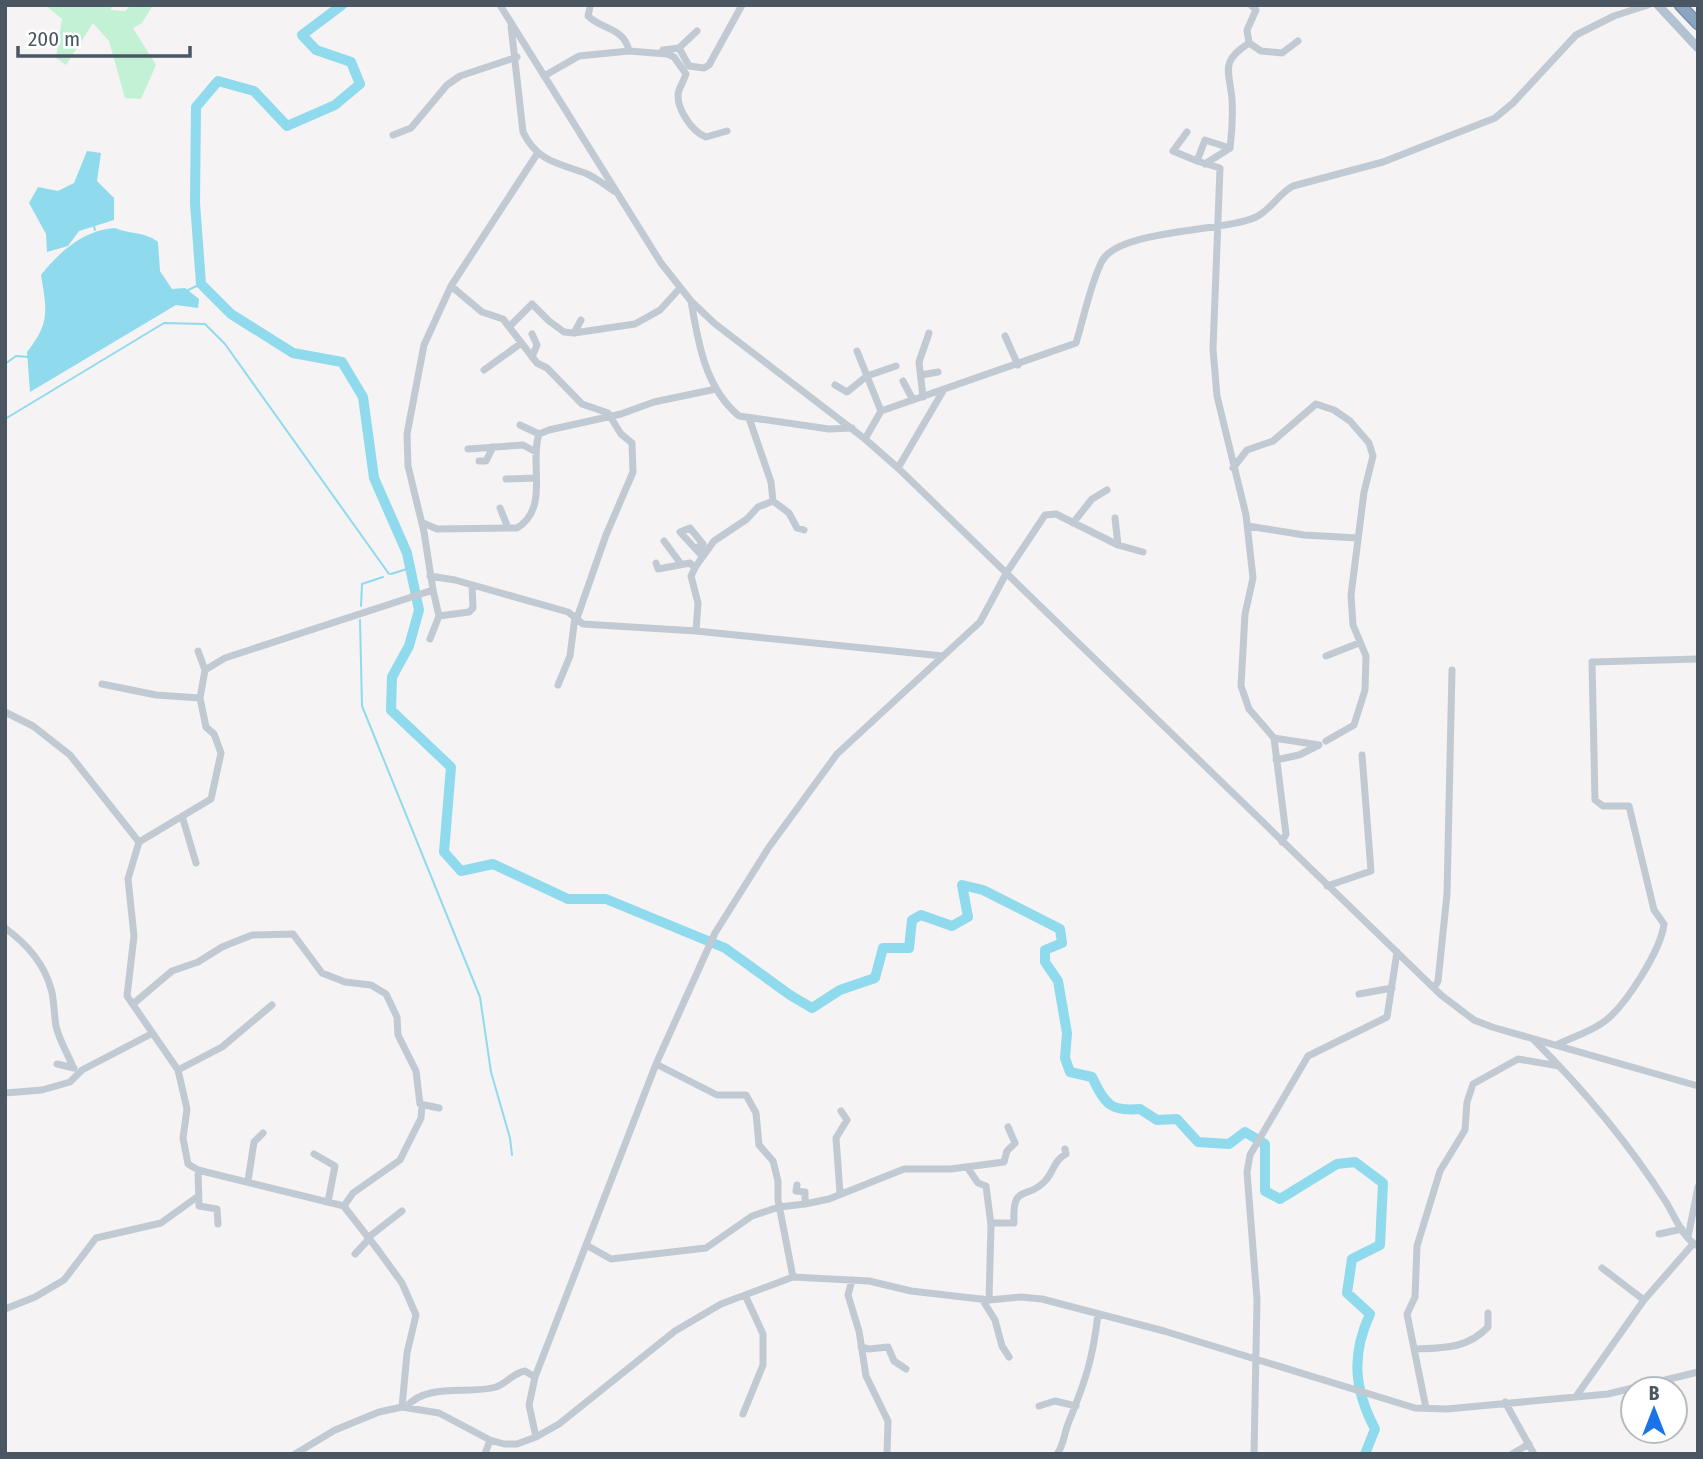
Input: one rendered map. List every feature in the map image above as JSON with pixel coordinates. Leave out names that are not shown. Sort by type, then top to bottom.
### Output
[{"type":"highway","points":[[1680,5],[1698,24]]},
{"type":"main road","points":[[1658,5],[1698,48]]},
{"type":"street","points":[[500,5],[617,193],[680,288],[691,300],[714,323],[852,428],[898,468],[1434,988],[1474,1020],[1698,1086]]},
{"type":"street","points":[[679,48],[689,66],[697,68],[709,65],[742,5]]},
{"type":"street","points":[[1251,5],[1256,10],[1247,30],[1249,43],[1261,51],[1282,53],[1298,41]]},
{"type":"street","points":[[865,439],[881,411],[1076,343],[1102,261],[1115,248],[1255,217],[1282,191],[1293,186],[1383,162],[1495,118],[1513,103],[1576,35],[1614,16],[1648,5]]},
{"type":"street","points":[[590,7],[591,19],[606,24],[622,36],[629,51]]},
{"type":"street","points":[[511,22],[517,57],[523,132],[537,154],[564,168],[587,173],[617,193]]},
{"type":"street","points":[[642,53],[679,48],[697,31]]},
{"type":"street","points":[[1230,148],[1232,97],[1227,69],[1234,53],[1249,43]]},
{"type":"street","points":[[544,76],[579,55],[629,51],[667,54],[680,64],[686,74],[678,90],[678,100],[692,129],[706,137],[727,131]]},
{"type":"street","points":[[393,135],[411,128],[447,85],[460,76],[517,57]]},
{"type":"street","points":[[1187,132],[1173,151],[1220,168],[1213,349],[1217,396],[1248,526],[1253,578],[1245,614],[1241,686],[1249,709],[1275,738],[1286,834],[1282,842]]},
{"type":"street","points":[[1201,162],[1205,140],[1230,148]]},
{"type":"street","points":[[1201,162],[1230,148]]},
{"type":"street","points":[[430,639],[439,616],[432,590],[423,523],[408,466],[407,434],[424,345],[451,286],[537,154]]},
{"type":"street","points":[[451,286],[482,312],[503,319],[532,357],[547,368],[578,400],[602,409],[611,417],[621,434],[632,443],[634,467],[576,618],[570,656],[558,685]]},
{"type":"street","points":[[510,326],[532,304],[564,332],[574,333],[635,324],[660,310],[680,288]]},
{"type":"street","points":[[691,300],[699,348],[716,389],[730,409],[749,418],[829,429],[852,428]]},
{"type":"street","points":[[574,333],[581,320]]},
{"type":"street","points":[[532,334],[537,345],[532,357]]},
{"type":"street","points":[[923,397],[919,362],[929,334]]},
{"type":"street","points":[[1006,336],[1018,365]]},
{"type":"street","points":[[484,370],[520,344]]},
{"type":"street","points":[[857,351],[881,411]]},
{"type":"street","points":[[835,385],[847,392],[867,376],[896,366]]},
{"type":"street","points":[[921,375],[938,372]]},
{"type":"street","points":[[904,382],[913,400]]},
{"type":"street","points":[[423,523],[437,529],[517,528],[529,517],[536,502],[536,452],[539,435],[549,429],[611,417],[654,401],[716,389]]},
{"type":"street","points":[[898,468],[943,391]]},
{"type":"street","points":[[1233,468],[1247,450],[1273,441],[1311,407],[1322,404],[1334,410],[1362,434],[1373,456],[1358,538],[1351,609],[1359,643],[1366,656],[1366,675],[1354,725],[1299,755],[1276,760]]},
{"type":"street","points":[[749,418],[771,482],[773,501],[789,513],[797,528],[804,530]]},
{"type":"street","points":[[520,425],[539,435]]},
{"type":"street","points":[[468,449],[523,445],[536,452]]},
{"type":"street","points":[[479,461],[486,461],[493,447]]},
{"type":"street","points":[[506,479],[536,478]]},
{"type":"street","points":[[1073,523],[1092,499],[1107,490]]},
{"type":"street","points":[[696,631],[698,603],[691,576],[695,568],[704,554],[758,507],[773,501]]},
{"type":"street","points":[[500,508],[508,528]]},
{"type":"street","points":[[536,1437],[529,1405],[535,1377],[588,1246],[656,1064],[706,950],[769,847],[838,754],[980,622],[1007,572],[1045,515],[1056,514],[1118,545],[1143,552]]},
{"type":"street","points":[[1115,518],[1118,545]]},
{"type":"street","points":[[1248,526],[1304,535],[1358,538]]},
{"type":"street","points":[[664,541],[681,564]]},
{"type":"street","points":[[656,563],[658,569],[681,564],[690,564],[695,568]]},
{"type":"street","points":[[430,576],[568,612],[583,624],[696,631],[943,656]]},
{"type":"street","points":[[439,616],[469,612],[473,608],[472,585]]},
{"type":"street","points":[[205,670],[225,658],[403,597],[432,590]]},
{"type":"street","points":[[1326,656],[1359,643]]},
{"type":"street","points":[[198,651],[205,670],[200,698],[206,726],[214,734],[221,752],[211,799],[139,842],[133,855],[128,884],[134,936],[127,996],[178,1070],[187,1109],[184,1153],[188,1164],[198,1170],[345,1208],[402,1283],[416,1315],[407,1353],[404,1407]]},
{"type":"street","points":[[1556,1045],[1597,1027],[1622,1004],[1655,950],[1664,924],[1654,910],[1629,806],[1604,806],[1595,800],[1592,663],[1698,659]]},
{"type":"street","points":[[1434,988],[1438,981],[1447,894],[1452,670]]},
{"type":"street","points":[[103,684],[156,695],[200,698]]},
{"type":"street","points":[[5,712],[9,719],[33,726],[70,755],[139,842]]},
{"type":"street","points":[[1320,733],[1322,743]]},
{"type":"street","points":[[1275,738],[1322,743]]},
{"type":"street","points":[[1327,886],[1371,871],[1362,755]]},
{"type":"street","points":[[182,816],[196,863]]},
{"type":"street","points":[[5,928],[36,956],[44,969],[52,990],[56,1026],[76,1070]]},
{"type":"street","points":[[133,1004],[172,971],[205,959],[222,947],[252,935],[293,934],[322,973],[345,982],[371,985],[386,994],[397,1017],[398,1035],[416,1071],[417,1098],[422,1105],[421,1118],[400,1160],[361,1186],[345,1208]]},
{"type":"street","points":[[1254,1454],[1256,1276],[1247,1172],[1255,1145],[1308,1056],[1387,1017],[1397,952]]},
{"type":"street","points":[[1359,994],[1391,988]]},
{"type":"street","points":[[178,1070],[222,1047],[272,1005]]},
{"type":"street","points":[[5,1093],[50,1088],[70,1082],[76,1070],[151,1034]]},
{"type":"street","points":[[1532,1039],[1609,1122],[1693,1242]]},
{"type":"street","points":[[1426,1408],[1407,1314],[1416,1290],[1417,1246],[1440,1171],[1465,1130],[1467,1102],[1473,1084],[1518,1059],[1559,1066]]},
{"type":"street","points":[[656,1064],[717,1095],[746,1095],[756,1113],[759,1145],[773,1161],[793,1277]]},
{"type":"street","points":[[57,1065],[76,1070]]},
{"type":"street","points":[[422,1105],[439,1108]]},
{"type":"street","points":[[840,1192],[836,1138],[847,1120],[841,1111]]},
{"type":"street","points":[[588,1246],[611,1259],[706,1248],[743,1220],[779,1207],[805,1204],[904,1168],[967,1167],[1004,1162],[1007,1151],[1015,1143],[1008,1127]]},
{"type":"street","points":[[248,1181],[254,1142],[263,1133]]},
{"type":"street","points":[[991,1223],[1014,1223],[1013,1205],[1018,1196],[1046,1181],[1055,1162],[1066,1154],[1065,1149]]},
{"type":"street","points":[[314,1154],[335,1166],[328,1202]]},
{"type":"street","points":[[967,1167],[978,1183],[986,1186],[991,1223],[985,1300],[995,1320],[1002,1346],[1009,1357]]},
{"type":"street","points":[[198,1170],[197,1196],[200,1208],[218,1210],[218,1224]]},
{"type":"street","points":[[797,1185],[796,1191],[805,1192],[805,1204]]},
{"type":"street","points":[[1577,1395],[1644,1300],[1693,1242],[1698,1187]]},
{"type":"street","points":[[5,1309],[35,1297],[64,1280],[96,1238],[161,1223],[197,1196]]},
{"type":"street","points":[[207,1216],[214,1208]]},
{"type":"street","points":[[355,1254],[369,1238],[402,1211]]},
{"type":"street","points":[[1659,1234],[1682,1229]]},
{"type":"street","points":[[1602,1268],[1644,1300]]},
{"type":"street","points":[[404,1407],[439,1413],[490,1440],[517,1444],[559,1424],[675,1331],[714,1307],[793,1277],[852,1280],[911,1292],[985,1300],[1021,1297],[1042,1299],[1255,1359],[1415,1408],[1447,1409],[1608,1394],[1698,1372]]},
{"type":"street","points":[[852,1280],[848,1295],[866,1376],[888,1421],[887,1454]]},
{"type":"street","points":[[743,1414],[763,1365],[762,1334],[744,1295]]},
{"type":"street","points":[[1414,1349],[1457,1348],[1488,1327],[1488,1313]]},
{"type":"street","points":[[1057,1454],[1063,1446],[1085,1388],[1098,1314]]},
{"type":"street","points":[[861,1347],[888,1347],[894,1361],[906,1369]]},
{"type":"street","points":[[295,1454],[335,1430],[379,1412],[404,1407],[423,1397],[456,1388],[472,1391],[496,1387],[517,1372],[525,1371],[535,1377]]},
{"type":"street","points":[[1039,1406],[1055,1401],[1076,1406]]},
{"type":"street","points":[[1505,1402],[1534,1454]]},
{"type":"street","points":[[485,1454],[490,1440]]},
{"type":"street","points":[[1512,1454],[1529,1444]]},
{"type":"green space","points":[[45,5],[112,5],[111,10],[125,11],[131,5],[153,5],[142,23],[133,28],[156,65],[141,99],[125,98],[109,41],[93,23],[66,65],[56,58],[62,19]]},
{"type":"water","points":[[87,151],[101,153],[97,181],[114,198],[114,220],[79,231],[68,246],[47,252],[46,234],[29,203],[38,187],[58,191],[74,183]]},
{"type":"water","points":[[115,228],[148,236],[158,242],[160,271],[172,289],[185,288],[199,299],[198,308],[176,305],[30,392],[27,352],[40,333],[45,316],[41,275],[56,258],[83,237]]},
{"type":"waterway","points":[[342,5],[302,35],[316,50],[351,62],[360,84],[335,105],[287,126],[254,91],[218,81],[196,107],[195,203],[201,284],[231,314],[293,353],[342,362],[363,397],[374,478],[407,553],[419,610],[409,646],[392,677],[391,710],[451,767],[444,852],[461,871],[493,864],[568,899],[606,899],[725,948],[812,1008],[840,990],[875,978],[883,948],[909,948],[912,920],[921,915],[952,926],[968,917],[962,885],[983,890],[1060,929],[1062,943],[1045,950],[1045,962],[1058,981],[1067,1033],[1065,1058],[1070,1072],[1092,1077],[1109,1104],[1121,1109],[1140,1109],[1157,1120],[1177,1119],[1198,1142],[1229,1144],[1245,1132],[1265,1144],[1265,1191],[1280,1199],[1337,1164],[1355,1162],[1383,1183],[1380,1245],[1352,1259],[1347,1293],[1370,1314],[1358,1358],[1359,1386],[1375,1429],[1365,1454]]},
{"type":"waterway","points":[[94,226],[95,230]]},
{"type":"waterway","points":[[186,291],[201,284]]},
{"type":"waterway","points":[[5,419],[164,323],[205,324],[225,344],[389,574]]},
{"type":"waterway","points":[[5,364],[16,356],[29,357]]},
{"type":"waterway","points":[[391,574],[410,568]]},
{"type":"waterway","points":[[361,606],[362,584],[383,577]]},
{"type":"waterway","points":[[360,620],[362,706],[480,997],[491,1072],[510,1138],[512,1155]]}]
